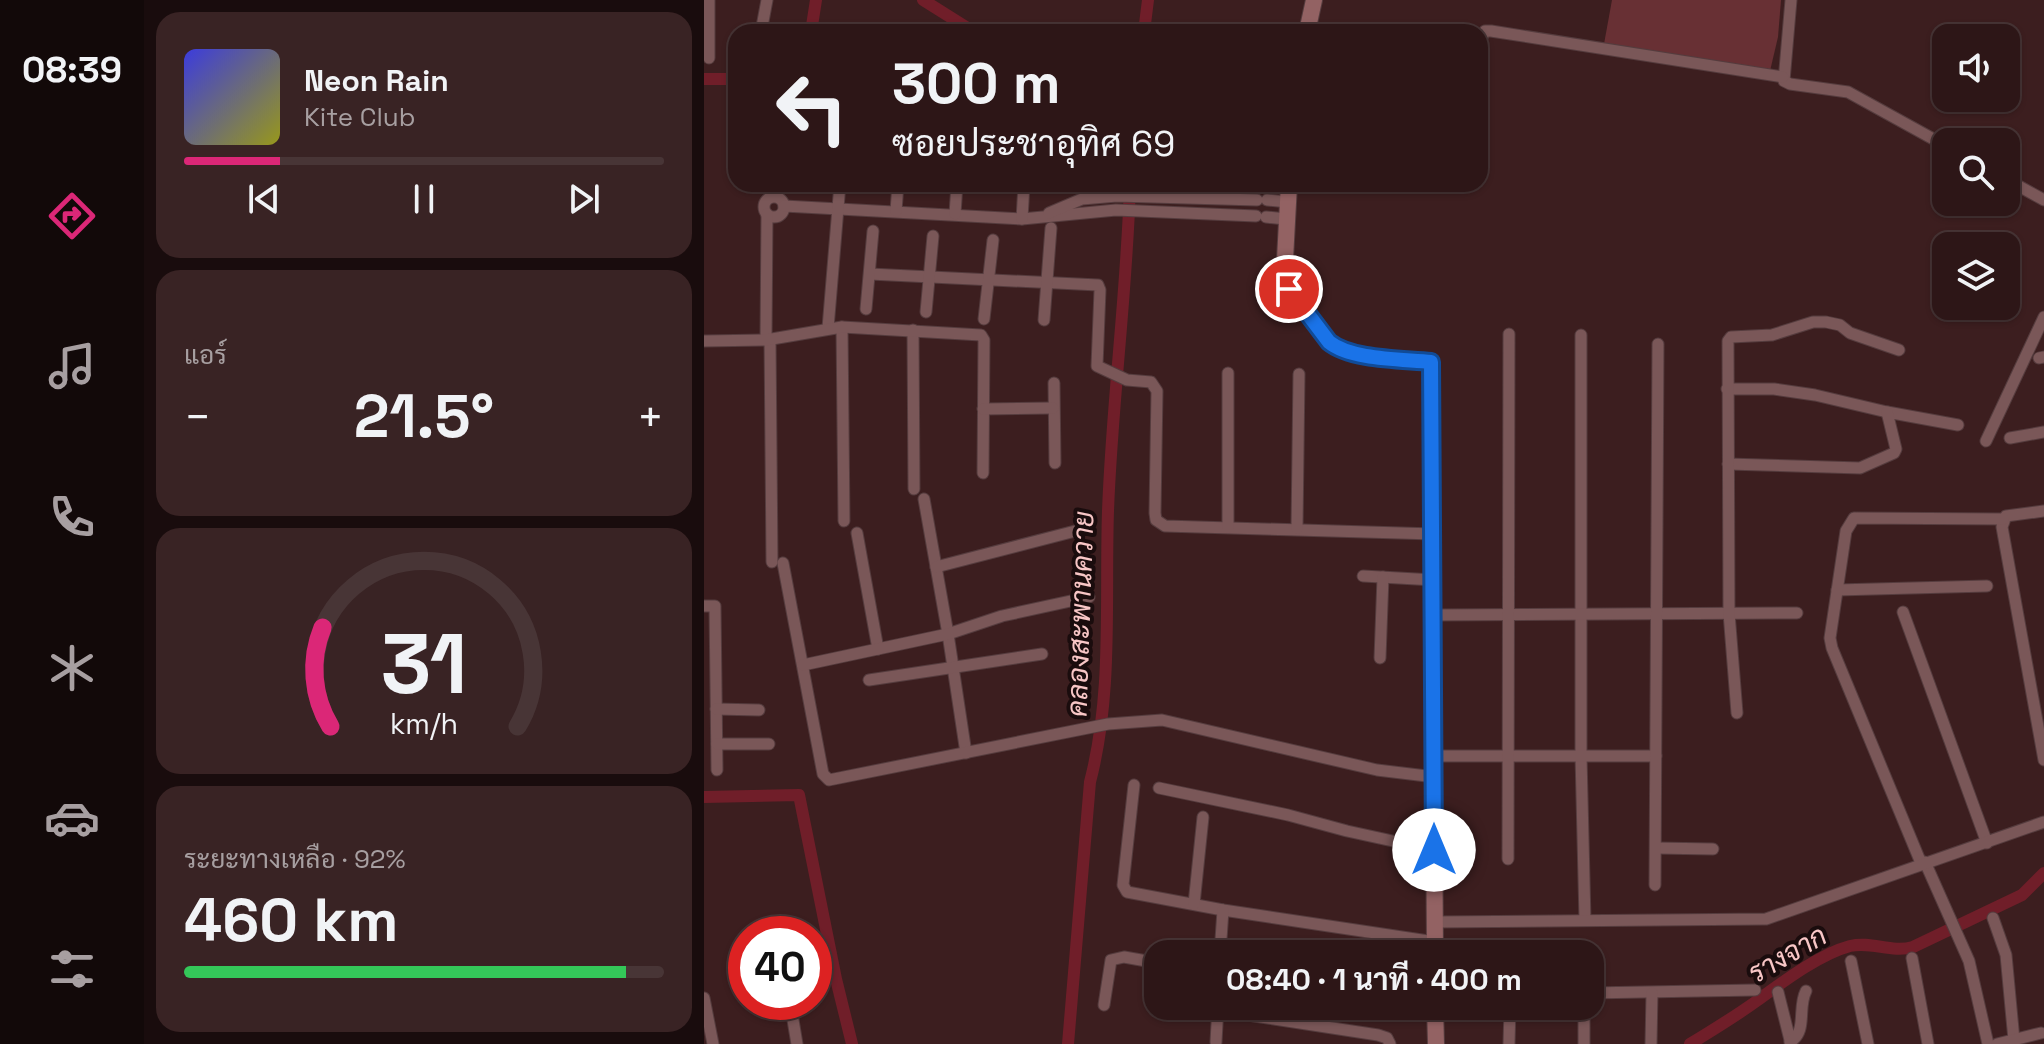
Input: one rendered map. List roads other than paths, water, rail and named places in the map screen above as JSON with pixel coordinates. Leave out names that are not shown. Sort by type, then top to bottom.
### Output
[{"type":"street","points":[[709,0],[709,58]]},
{"type":"street","points":[[762,24],[767,0]]},
{"type":"street","points":[[1309,24],[1314,0]]},
{"type":"street","points":[[1791,0],[1784,81],[1848,92],[1932,138]]},
{"type":"street","points":[[1488,31],[1783,77]]},
{"type":"street","points":[[2020,187],[2044,200]]},
{"type":"street","points":[[771,192],[765,203],[777,562],[803,665],[826,778],[833,780],[1108,724],[1162,720],[1377,770],[1435,777]]},
{"type":"street","points":[[828,328],[840,192]]},
{"type":"street","points":[[896,211],[897,192]]},
{"type":"street","points":[[955,214],[956,192]]},
{"type":"street","points":[[1022,219],[1024,192]]},
{"type":"street","points":[[1289,192],[1284,278],[1329,342],[1337,348],[1365,355],[1431,362],[1435,940]]},
{"type":"street","points":[[1069,209],[1082,199],[1117,196],[1288,202]]},
{"type":"street","points":[[767,214],[781,215],[784,206],[780,198],[771,197]]},
{"type":"street","points":[[1224,214],[1225,199]]},
{"type":"street","points":[[784,206],[1022,219],[1069,209],[1169,211],[1286,219]]},
{"type":"street","points":[[1044,320],[1051,228]]},
{"type":"street","points":[[866,309],[873,231]]},
{"type":"street","points":[[926,312],[933,236]]},
{"type":"street","points":[[984,319],[993,240]]},
{"type":"street","points":[[870,274],[1098,285],[1097,366],[1127,380],[1151,382],[1157,391],[1156,520],[1165,526],[1434,534]]},
{"type":"street","points":[[1986,441],[2044,317]]},
{"type":"street","points":[[1737,713],[1729,613],[1727,345],[1731,337],[1772,335],[1813,322],[1826,322],[1899,350]]},
{"type":"street","points":[[842,327],[844,521]]},
{"type":"street","points":[[704,341],[768,340],[842,327],[981,335],[984,340],[983,473]]},
{"type":"street","points":[[913,330],[914,489]]},
{"type":"street","points":[[1508,859],[1509,334]]},
{"type":"street","points":[[1581,335],[1581,756],[1585,920]]},
{"type":"street","points":[[1655,885],[1658,344]]},
{"type":"street","points":[[1228,373],[1228,527]]},
{"type":"street","points":[[1297,528],[1299,374]]},
{"type":"street","points":[[1054,383],[1055,463]]},
{"type":"street","points":[[1727,389],[1774,389],[1802,393],[1958,425]]},
{"type":"street","points":[[983,409],[1053,408]]},
{"type":"street","points":[[1728,464],[1867,466],[1894,453],[1896,449],[1887,412]]},
{"type":"street","points":[[2010,438],[2044,432]]},
{"type":"street","points":[[924,499],[966,753]]},
{"type":"street","points":[[1988,1044],[1969,961],[1923,863],[1830,638],[1846,531],[1854,518],[2003,519],[2044,511]]},
{"type":"street","points":[[2003,519],[2002,527],[2040,717],[2044,760]]},
{"type":"street","points":[[936,567],[1087,528]]},
{"type":"street","points":[[857,533],[878,649]]},
{"type":"street","points":[[1363,576],[1434,580]]},
{"type":"street","points":[[1380,658],[1383,577]]},
{"type":"street","points":[[1837,590],[1987,586]]},
{"type":"street","points":[[803,665],[948,634],[1002,616],[1089,597]]},
{"type":"street","points":[[704,606],[715,606],[717,770]]},
{"type":"street","points":[[1903,612],[1987,843]]},
{"type":"street","points":[[1434,615],[1797,613]]},
{"type":"street","points":[[869,680],[1042,654]]},
{"type":"street","points":[[716,709],[759,710]]},
{"type":"street","points":[[717,744],[769,744]]},
{"type":"street","points":[[1435,756],[1656,756]]},
{"type":"street","points":[[1134,785],[1124,889],[1390,940]]},
{"type":"street","points":[[1159,788],[1434,850]]},
{"type":"street","points":[[1194,904],[1203,817]]},
{"type":"street","points":[[1435,922],[1766,919],[2044,822]]},
{"type":"street","points":[[1656,848],[1713,849]]},
{"type":"street","points":[[1221,940],[1223,910]]},
{"type":"street","points":[[1993,918],[2006,955],[2014,1040]]},
{"type":"street","points":[[1104,1005],[1111,960],[1124,957],[1144,961]]},
{"type":"street","points":[[1912,958],[1928,1044]]},
{"type":"street","points":[[1851,961],[1868,1044]]},
{"type":"street","points":[[1604,993],[1755,990]]},
{"type":"street","points":[[1778,992],[1790,1043],[1800,1032],[1806,991]]},
{"type":"street","points":[[1651,1044],[1652,993]]},
{"type":"street","points":[[704,998],[713,1044]]},
{"type":"street","points":[[793,1020],[797,1044]]},
{"type":"street","points":[[1216,1042],[1217,1020]]},
{"type":"street","points":[[1280,1020],[1378,1035],[1387,1038],[1390,1044]]},
{"type":"street","points":[[1435,1020],[1436,1044]]},
{"type":"street","points":[[1509,1044],[1510,1020]]},
{"type":"street","points":[[1584,1020],[1584,1044]]},
{"type":"street","points":[[1997,1044],[2041,1033]]},
{"type":"waterway","points":[[812,24],[816,0]]},
{"type":"waterway","points":[[923,0],[961,24]]},
{"type":"waterway","name":"คลองสะพานควาย","points":[[1145,24],[1148,0]]},
{"type":"waterway","points":[[704,79],[728,79]]},
{"type":"waterway","name":"คลองสะพานควาย","points":[[1068,1044],[1090,782],[1105,681],[1110,470],[1130,192]]},
{"type":"waterway","points":[[704,797],[799,795],[852,1044]]},
{"type":"waterway","name":"รางจาก","points":[[1690,1044],[1827,955],[1858,945],[1897,949],[1913,947],[2022,895],[2044,873]]}]
